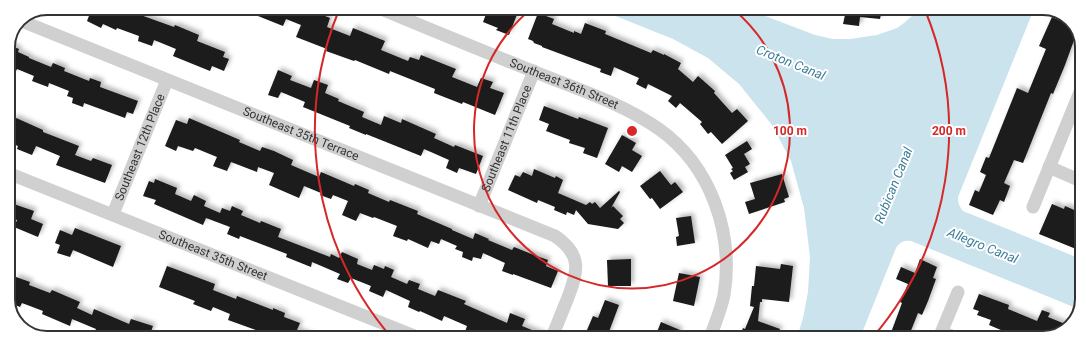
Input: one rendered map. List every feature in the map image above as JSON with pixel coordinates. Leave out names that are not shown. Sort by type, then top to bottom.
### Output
[{"type":"street","name":"Southeast 36th Street","points":[[395,15],[620,106],[667,135],[686,154],[703,178],[716,204],[720,217],[723,232],[726,279],[721,308],[713,331]]},
{"type":"street","name":"Southeast 35th Terrace","points":[[26,23],[555,236],[568,246],[574,259],[576,274],[554,331]]},
{"type":"street","name":"Southeast 11th Place","points":[[479,206],[534,72]]},
{"type":"street","name":"Southeast 12th Place","points":[[113,214],[167,80]]},
{"type":"street","points":[[1033,207],[1075,103]]},
{"type":"street","points":[[1049,167],[1075,178]]},
{"type":"street","name":"Southeast 35th Street","points":[[15,176],[113,214],[391,331]]},
{"type":"street","points":[[943,331],[958,292]]},
{"type":"water","points":[[613,15],[763,15],[815,35],[833,39],[850,39],[877,35],[897,28],[913,15],[1032,15],[958,197],[958,201],[963,211],[1075,257],[1074,307],[911,241],[904,241],[896,248],[863,331],[799,331],[808,292],[810,257],[804,208],[791,161],[772,125],[739,84],[708,58],[673,39]]},
{"type":"building","points":[[89,15],[141,15],[174,27],[175,25],[199,35],[197,41],[225,52],[223,57],[229,59],[224,71],[212,66],[210,71],[173,56],[176,49],[154,40],[152,46],[138,41],[139,36],[117,28],[116,30],[103,24],[101,28],[87,21]]},
{"type":"building","points":[[322,15],[330,18],[327,27],[350,36],[353,28],[385,41],[381,50],[408,61],[410,57],[419,60],[421,55],[456,69],[452,77],[477,87],[481,78],[493,82],[490,88],[504,93],[495,115],[463,102],[462,104],[434,93],[435,89],[390,71],[389,74],[355,60],[354,61],[326,51],[327,49],[296,37],[301,25],[286,19],[283,26],[258,16]]},
{"type":"building","points":[[486,15],[517,15],[509,35],[496,30],[498,28],[483,22]]},
{"type":"building","points":[[537,15],[543,15],[554,19],[552,24],[574,33],[574,31],[581,34],[585,23],[606,31],[605,34],[651,53],[653,50],[664,54],[681,63],[678,69],[693,82],[698,76],[715,91],[714,93],[732,113],[737,109],[748,121],[722,144],[711,132],[708,134],[700,124],[702,122],[680,103],[676,108],[668,101],[672,96],[648,84],[646,89],[636,84],[639,78],[614,67],[611,76],[600,72],[601,69],[542,47],[528,39]]},
{"type":"building","points":[[845,15],[881,15],[880,19],[860,17],[859,26],[843,24]]},
{"type":"building","points":[[1052,17],[1063,22],[1071,31],[1074,38],[1065,65],[1053,94],[1051,93],[1023,163],[1014,160],[1004,183],[1010,186],[1004,202],[1000,200],[993,215],[969,205],[975,190],[979,192],[986,175],[980,172],[986,157],[989,158],[1017,88],[1028,93],[1046,49],[1039,46]]},
{"type":"building","points":[[15,47],[19,49],[18,52],[29,58],[51,67],[53,63],[65,68],[64,71],[89,81],[90,78],[101,82],[100,87],[138,101],[133,114],[127,112],[125,118],[84,103],[83,107],[72,103],[73,98],[67,96],[69,91],[49,83],[48,87],[32,81],[34,76],[17,69],[15,73]]},
{"type":"building","points":[[278,70],[292,76],[290,80],[311,88],[314,80],[328,85],[325,93],[339,99],[338,101],[364,112],[362,117],[381,125],[384,116],[401,123],[402,119],[436,134],[434,138],[454,147],[455,145],[483,156],[476,174],[459,168],[457,173],[446,168],[449,160],[424,149],[421,156],[349,128],[350,126],[303,107],[305,102],[281,92],[278,98],[268,95]]},
{"type":"building","points":[[544,106],[578,119],[579,117],[608,128],[597,158],[583,153],[585,148],[569,143],[570,140],[546,131],[549,124],[539,120]]},
{"type":"building","points":[[15,117],[43,130],[43,132],[79,146],[75,155],[91,161],[93,158],[112,165],[105,183],[56,165],[60,156],[36,146],[32,155],[17,149],[18,146],[15,145]]},
{"type":"building","points":[[189,118],[240,140],[239,142],[260,151],[262,147],[274,151],[293,160],[291,165],[319,177],[321,172],[354,186],[355,184],[369,190],[368,193],[389,202],[390,200],[418,211],[417,214],[473,239],[475,233],[512,250],[514,247],[548,260],[546,266],[558,271],[551,288],[502,271],[505,263],[483,253],[481,259],[473,257],[472,261],[462,257],[463,252],[455,249],[457,246],[441,239],[439,244],[431,241],[428,248],[408,239],[407,241],[393,236],[397,226],[374,217],[373,218],[360,213],[356,221],[342,215],[348,201],[333,195],[331,199],[304,186],[299,198],[269,185],[274,173],[258,167],[257,172],[231,162],[227,171],[213,166],[217,157],[195,148],[193,151],[178,146],[176,151],[165,146],[176,120],[187,124]]},
{"type":"building","points":[[622,135],[636,143],[632,150],[642,156],[632,172],[622,166],[619,172],[605,164]]},
{"type":"building","points":[[747,141],[752,149],[744,154],[750,164],[745,167],[748,172],[734,180],[730,173],[733,171],[731,169],[733,168],[725,155]]},
{"type":"building","points":[[534,169],[555,178],[556,176],[563,180],[558,193],[586,205],[590,202],[592,204],[595,202],[600,208],[619,191],[620,192],[611,208],[613,206],[623,216],[620,219],[624,223],[618,229],[588,224],[576,210],[574,215],[567,212],[566,215],[554,210],[555,207],[538,200],[537,203],[508,190],[515,175],[520,177],[523,172],[532,176]]},
{"type":"building","points":[[660,171],[671,185],[675,182],[683,192],[660,209],[640,186]]},
{"type":"building","points":[[782,174],[789,197],[784,199],[785,202],[749,214],[745,202],[755,199],[750,183]]},
{"type":"building","points":[[155,179],[177,188],[175,194],[191,201],[194,195],[206,201],[204,206],[220,213],[222,208],[230,211],[232,206],[243,211],[241,215],[260,223],[261,221],[281,229],[278,237],[330,257],[331,254],[339,258],[342,252],[358,259],[357,264],[372,270],[374,265],[384,269],[385,266],[394,270],[391,277],[407,284],[409,280],[420,284],[418,289],[435,296],[438,290],[466,301],[464,304],[507,323],[510,313],[525,319],[522,326],[534,331],[465,331],[467,326],[444,316],[442,321],[420,311],[419,312],[408,307],[410,301],[386,290],[383,297],[369,291],[371,286],[351,278],[348,283],[337,279],[340,274],[312,262],[311,267],[286,257],[287,254],[240,236],[239,239],[227,234],[230,227],[206,218],[203,225],[154,204],[156,200],[143,196],[149,181],[154,183]]},
{"type":"building","points":[[15,204],[34,211],[31,219],[43,224],[38,237],[15,227],[17,220],[15,219]]},
{"type":"building","points":[[1052,204],[1064,209],[1065,206],[1075,210],[1075,249],[1039,234]]},
{"type":"building","points":[[691,216],[695,243],[677,246],[676,237],[679,236],[676,218]]},
{"type":"building","points":[[75,228],[121,246],[113,267],[73,250],[70,257],[57,253],[60,245],[55,243],[60,230],[72,235]]},
{"type":"building","points":[[631,259],[631,286],[608,286],[607,260]]},
{"type":"building","points":[[920,259],[937,267],[933,278],[936,279],[928,301],[922,315],[918,313],[911,331],[892,331],[902,303],[900,302],[908,284],[896,279],[901,267],[915,273]]},
{"type":"building","points":[[781,264],[793,266],[789,302],[762,299],[762,302],[760,302],[758,321],[780,329],[779,331],[742,331],[743,328],[745,329],[754,307],[750,306],[756,266],[780,269]]},
{"type":"building","points":[[167,266],[215,284],[213,290],[236,299],[237,296],[285,313],[284,317],[300,323],[297,330],[299,331],[258,331],[228,320],[230,314],[213,307],[211,311],[193,304],[195,301],[159,287]]},
{"type":"building","points":[[679,273],[700,277],[694,306],[673,301]]},
{"type":"building","points":[[16,277],[30,282],[29,285],[50,293],[52,290],[80,302],[77,308],[92,315],[94,309],[129,324],[131,319],[153,326],[151,331],[95,331],[96,329],[72,319],[70,326],[42,314],[43,311],[22,303],[20,307],[16,305]]},
{"type":"building","points":[[979,294],[1009,305],[1008,309],[1037,321],[1042,310],[1050,313],[1048,317],[1064,323],[1057,328],[1043,331],[1003,331],[989,325],[991,320],[977,315],[979,311],[973,309]]},
{"type":"building","points":[[605,300],[619,305],[609,331],[587,331],[593,316],[598,318]]},
{"type":"building","points":[[661,322],[680,330],[680,331],[657,331]]},
{"type":"water label","name":"Croton Canal","points":[[791,62]]},
{"type":"water label","name":"Rubican Canal","points":[[893,185]]},
{"type":"water label","name":"Allegro Canal","points":[[983,245]]}]
